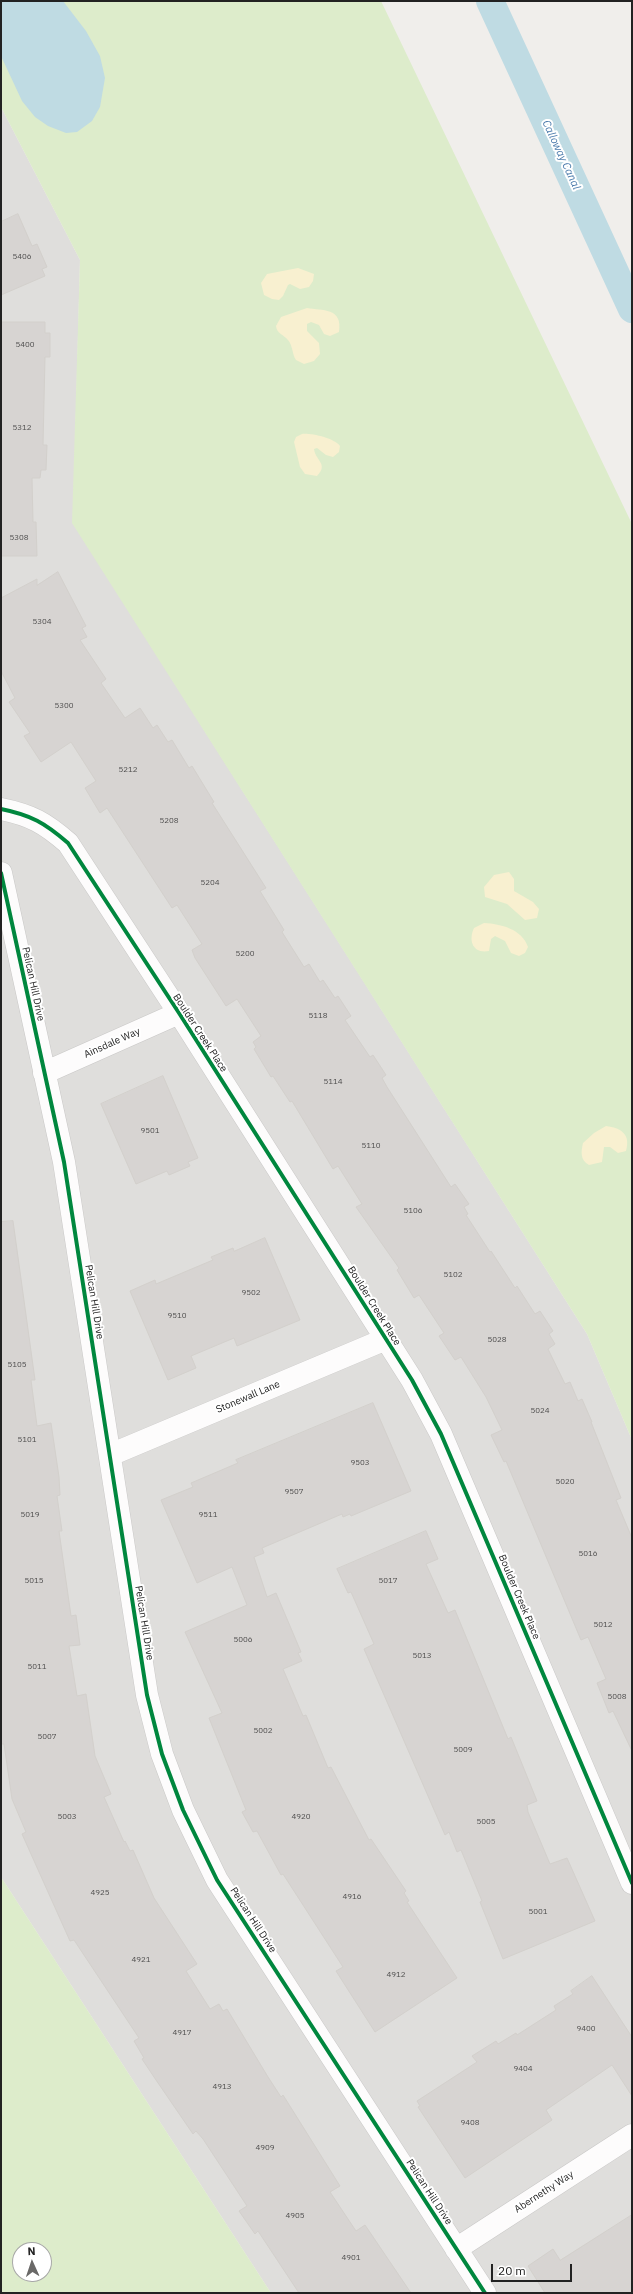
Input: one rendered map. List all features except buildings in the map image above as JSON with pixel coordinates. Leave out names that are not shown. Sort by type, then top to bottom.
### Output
[{"type":"street","name":"Boulder Creek Place","points":[[1,809],[24,813],[47,825],[68,843],[179,1013],[386,1339],[441,1434],[632,1883]]},
{"type":"street","name":"Pelican Hill Drive","points":[[1,873],[64,1162],[147,1694],[162,1754],[183,1810],[217,1880],[485,2293]]},
{"type":"street","name":"Ainsdale Way","points":[[44,1073],[179,1013]]},
{"type":"street","name":"Stonewall Lane","points":[[110,1456],[386,1339]]},
{"type":"street","name":"Abernethy Way","points":[[456,2249],[632,2135]]},
{"type":"shaded area","points":[[1,107],[80,260],[73,523],[587,1334],[632,1440],[632,2293],[271,2293],[1,1877]]},
{"type":"green space","points":[[1,1],[381,1],[632,524],[632,1440],[587,1334],[72,523],[80,260],[1,107]]},
{"type":"green space","points":[[1,1877],[271,2293],[1,2293]]},
{"type":"sand","points":[[298,268],[314,274],[313,281],[309,287],[300,289],[290,284],[279,300],[272,299],[264,295],[261,283],[267,274]]},
{"type":"sand","points":[[307,308],[325,310],[335,314],[338,318],[339,332],[330,336],[324,334],[319,325],[311,322],[307,324],[307,331],[319,343],[320,354],[314,361],[304,364],[296,360],[290,342],[279,332],[276,326],[281,317]]},
{"type":"sand","points":[[302,434],[311,434],[322,437],[337,443],[340,446],[339,452],[333,457],[326,455],[317,448],[314,449],[322,465],[322,468],[317,476],[305,474],[300,467],[294,442],[296,437]]},
{"type":"sand","points":[[509,872],[514,879],[514,891],[533,902],[539,909],[537,918],[525,920],[507,904],[485,897],[484,887],[494,875]]},
{"type":"sand","points":[[484,923],[504,926],[516,932],[525,941],[528,947],[525,953],[519,956],[511,953],[505,941],[495,936],[491,939],[489,951],[479,950],[473,946],[472,933],[474,928]]},
{"type":"sand","points":[[606,1126],[616,1128],[624,1133],[627,1140],[626,1151],[618,1153],[610,1147],[604,1147],[602,1162],[589,1165],[584,1161],[582,1156],[583,1143],[594,1133]]},
{"type":"water","points":[[1,1],[63,1],[86,31],[100,56],[105,78],[100,107],[92,121],[77,132],[66,133],[48,126],[35,117],[22,101],[1,56]]},
{"type":"waterway","name":"Calloway Canal","points":[[490,1],[632,309]]},
{"type":"cycle path","points":[[1,809],[21,814],[45,825],[68,843],[179,1013],[412,1380],[441,1434],[632,1883]]},
{"type":"cycle path","points":[[1,873],[64,1162],[147,1695],[162,1754],[183,1810],[217,1880],[485,2293]]}]
